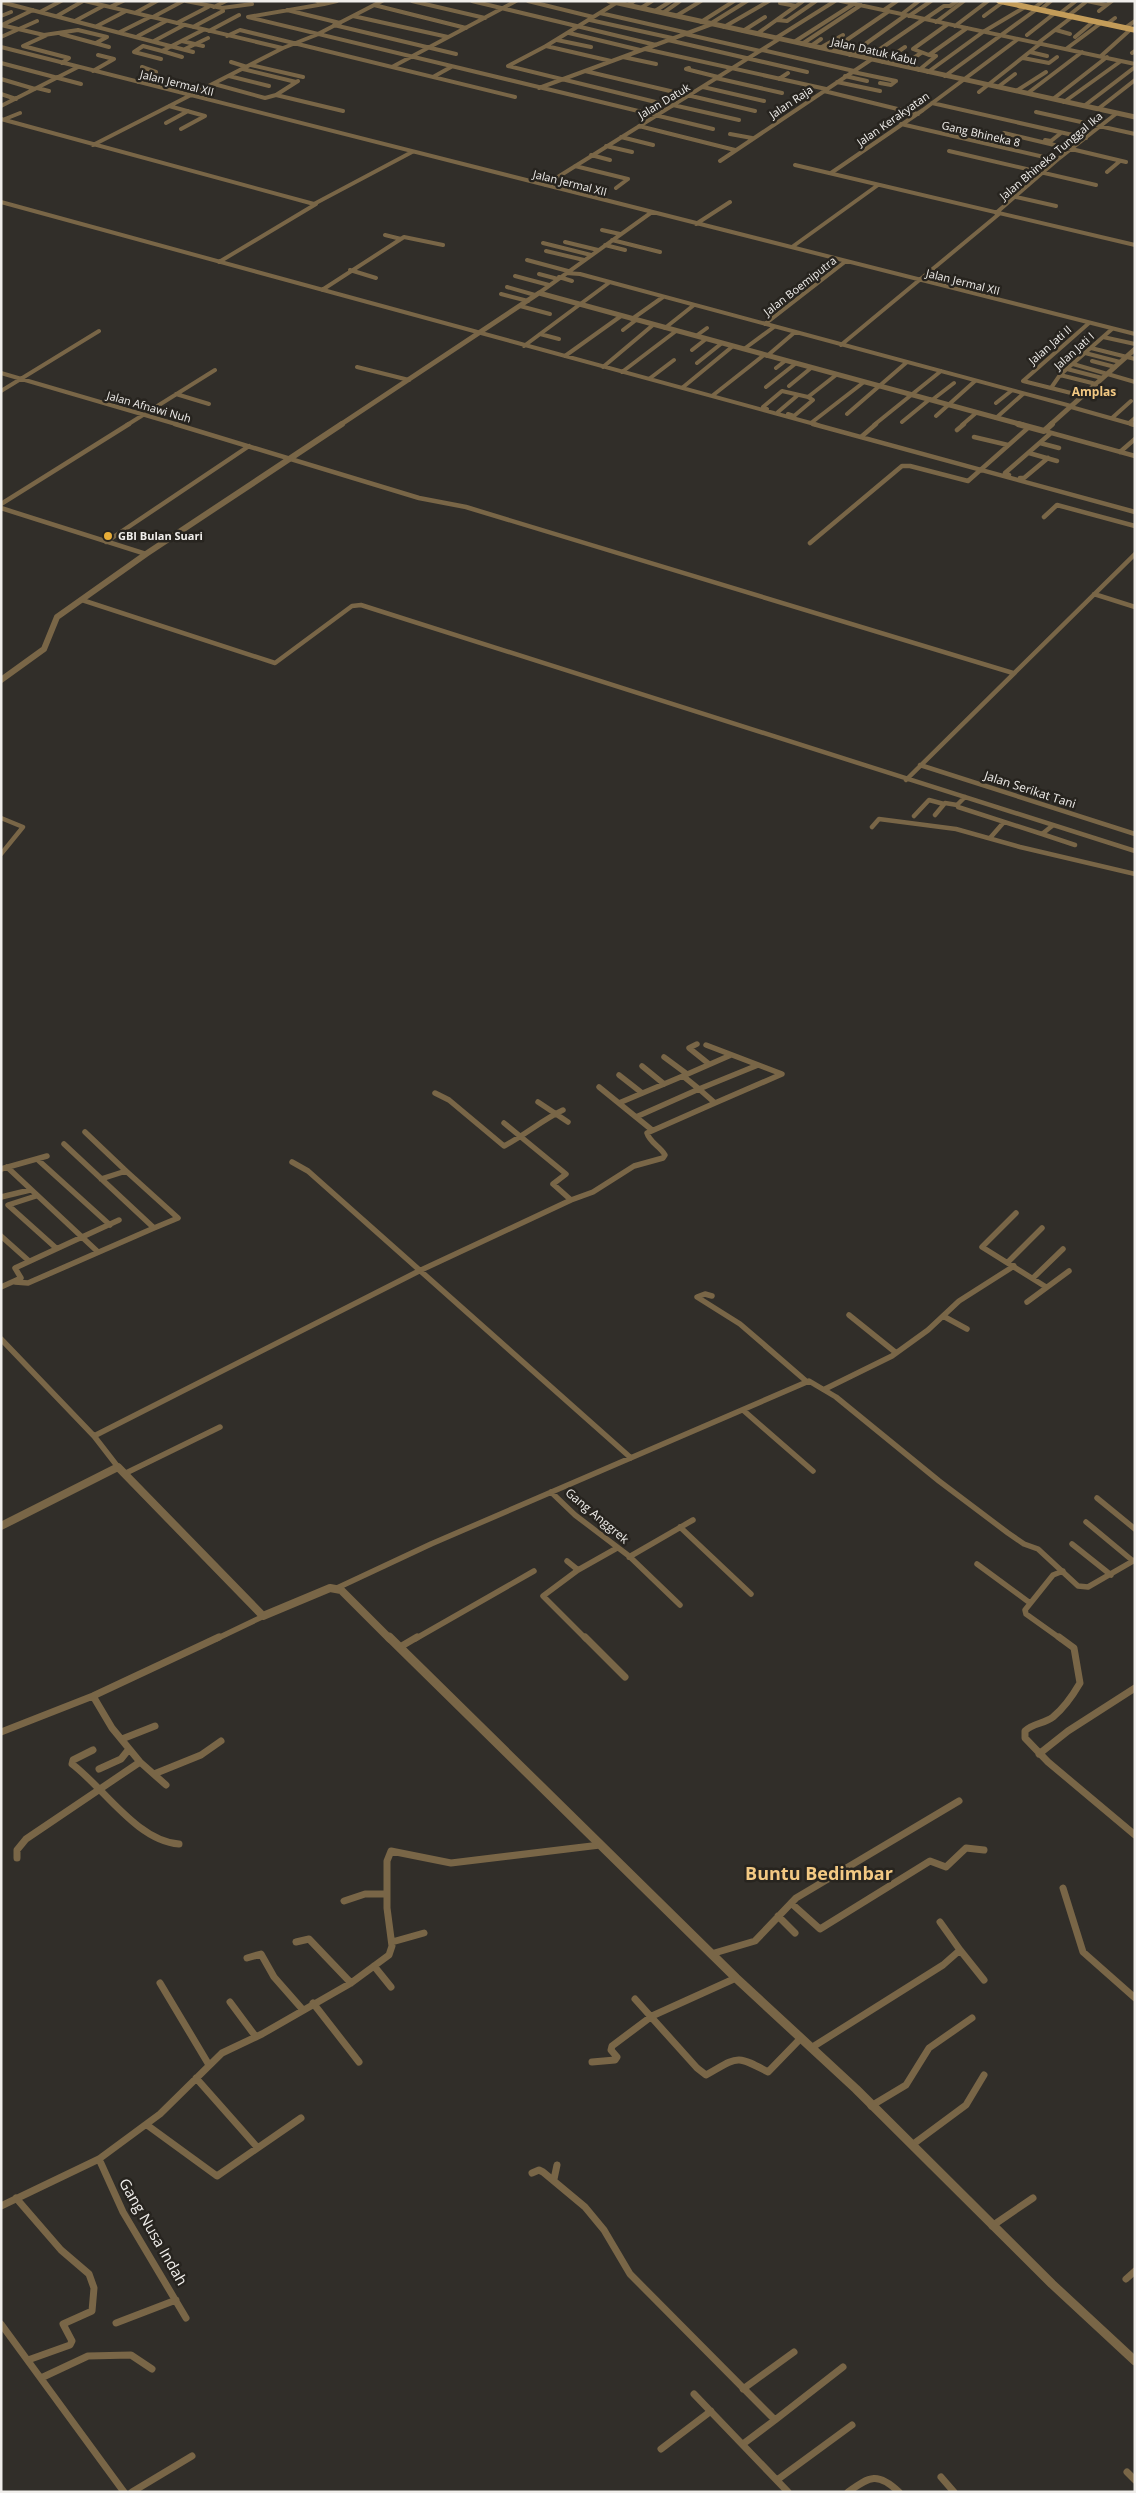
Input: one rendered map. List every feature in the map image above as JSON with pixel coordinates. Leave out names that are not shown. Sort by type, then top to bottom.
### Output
[{"type":"main road","points":[[1001,2],[1017,5],[1024,4],[1057,14],[1130,29]]},
{"type":"street","points":[[6,4],[11,1]]},
{"type":"street","points":[[40,12],[61,1]]},
{"type":"street","points":[[57,16],[84,1],[96,2],[103,6],[283,48]]},
{"type":"street","points":[[110,7],[123,1]]},
{"type":"street","points":[[135,13],[157,1]]},
{"type":"street","points":[[120,32],[185,1],[224,8],[252,4]]},
{"type":"street","points":[[197,4],[202,1]]},
{"type":"street","points":[[214,7],[226,1]]},
{"type":"street","points":[[317,1],[324,4]]},
{"type":"street","points":[[337,1],[248,17],[316,35],[713,129]]},
{"type":"street","points":[[93,145],[283,48],[316,35],[382,1]]},
{"type":"street","points":[[412,1],[485,18]]},
{"type":"street","points":[[472,1],[656,44]]},
{"type":"street","points":[[392,67],[516,1]]},
{"type":"street","points":[[528,1],[748,59],[807,72]]},
{"type":"street","points":[[628,6],[634,1]]},
{"type":"street","points":[[641,8],[652,1]]},
{"type":"street","points":[[655,11],[671,1]]},
{"type":"street","points":[[664,13],[680,1]]},
{"type":"street","points":[[676,16],[701,1]]},
{"type":"street","points":[[701,22],[734,1]]},
{"type":"street","points":[[538,88],[687,34],[711,24],[747,1]]},
{"type":"street","points":[[724,27],[769,1]]},
{"type":"street","points":[[756,34],[803,1]]},
{"type":"street","points":[[777,20],[787,21],[816,1]]},
{"type":"street","name":"Jalan Datuk","points":[[545,185],[761,51],[835,1]]},
{"type":"street","points":[[841,1],[1121,60],[1135,65]]},
{"type":"street","points":[[794,42],[858,1]]},
{"type":"street","points":[[832,50],[887,11],[897,1]]},
{"type":"street","points":[[902,14],[919,1]]},
{"type":"street","points":[[850,54],[931,1]]},
{"type":"street","name":"Jalan Raja","points":[[720,161],[751,138],[854,71],[924,19],[957,1]]},
{"type":"street","points":[[936,22],[964,1]]},
{"type":"street","points":[[955,26],[988,1]]},
{"type":"street","points":[[1037,9],[1043,1]]},
{"type":"street","points":[[945,76],[1004,35],[1037,9],[1051,1]]},
{"type":"street","points":[[1027,35],[1076,1]]},
{"type":"street","points":[[979,92],[1023,58],[1087,1],[1106,5]]},
{"type":"street","points":[[1099,11],[1112,1]]},
{"type":"street","points":[[984,16],[1001,2]]},
{"type":"street","points":[[616,3],[569,33],[508,66],[672,106],[739,120]]},
{"type":"street","name":"Jalan Datuk Kabu","points":[[616,3],[1132,117]]},
{"type":"street","points":[[780,3],[796,6]]},
{"type":"street","points":[[1,4],[138,36],[194,52]]},
{"type":"street","points":[[928,72],[1024,4]]},
{"type":"street","points":[[374,5],[466,28]]},
{"type":"street","points":[[802,44],[861,5]]},
{"type":"street","points":[[75,21],[103,6]]},
{"type":"street","points":[[177,23],[208,6]]},
{"type":"street","points":[[2,25],[33,10]]},
{"type":"street","points":[[287,10],[340,23]]},
{"type":"street","points":[[97,26],[126,11]]},
{"type":"street","points":[[193,27],[223,11]]},
{"type":"street","points":[[1,16],[10,12]]},
{"type":"street","points":[[600,13],[896,81],[890,85],[880,83]]},
{"type":"street","points":[[209,31],[239,15]]},
{"type":"street","points":[[353,16],[448,37]]},
{"type":"street","points":[[743,31],[765,17]]},
{"type":"street","points":[[1107,24],[1115,18]]},
{"type":"street","points":[[1,37],[37,21]]},
{"type":"street","points":[[138,36],[166,21]]},
{"type":"street","points":[[1101,56],[1130,29],[1135,21]]},
{"type":"street","points":[[12,28],[25,22]]},
{"type":"street","points":[[1075,37],[1094,22]]},
{"type":"street","points":[[1066,49],[1101,23]]},
{"type":"street","points":[[919,70],[936,56],[913,49],[948,24]]},
{"type":"street","points":[[2,25],[47,35]]},
{"type":"street","points":[[136,47],[184,25]]},
{"type":"street","points":[[334,26],[456,54]]},
{"type":"street","points":[[20,30],[34,27]]},
{"type":"street","points":[[929,55],[967,28]]},
{"type":"street","points":[[75,58],[23,46],[47,35],[78,30],[107,37],[96,43]]},
{"type":"street","points":[[162,51],[203,30]]},
{"type":"street","points":[[227,36],[240,30],[515,97]]},
{"type":"street","points":[[1056,30],[1070,34]]},
{"type":"street","points":[[56,33],[109,47]]},
{"type":"street","points":[[569,33],[640,50]]},
{"type":"street","points":[[820,48],[843,35]]},
{"type":"street","points":[[185,50],[208,38]]},
{"type":"street","points":[[811,46],[821,39]]},
{"type":"street","name":"Jalan Kerakyatan","points":[[831,173],[918,114],[1018,39]]},
{"type":"street","points":[[557,40],[591,47]]},
{"type":"street","points":[[182,41],[203,46]]},
{"type":"street","points":[[161,59],[134,52],[143,46],[182,57]]},
{"type":"street","points":[[546,46],[611,61]]},
{"type":"street","name":"Jalan Jermal XII","points":[[1,47],[1135,334]]},
{"type":"street","points":[[883,62],[905,47]]},
{"type":"street","points":[[645,49],[779,79],[825,90],[851,99],[918,114]]},
{"type":"street","points":[[1030,52],[1047,56]]},
{"type":"street","points":[[1028,93],[1082,52]]},
{"type":"street","points":[[902,66],[921,53]]},
{"type":"street","points":[[93,71],[114,59],[98,56]]},
{"type":"street","points":[[623,57],[656,64]]},
{"type":"street","points":[[1023,58],[1049,64],[1058,57]]},
{"type":"street","points":[[1053,99],[1107,57]]},
{"type":"street","points":[[62,63],[69,58]]},
{"type":"street","points":[[1064,102],[1121,60]]},
{"type":"street","points":[[231,62],[296,82]]},
{"type":"street","points":[[1,63],[81,84]]},
{"type":"street","points":[[1084,106],[1135,65]]},
{"type":"street","points":[[1,106],[78,67]]},
{"type":"street","points":[[138,82],[156,72],[142,67]]},
{"type":"street","points":[[214,84],[265,98],[276,95],[303,77],[247,67]]},
{"type":"street","points":[[433,77],[451,67]]},
{"type":"street","points":[[689,68],[686,69],[782,92]]},
{"type":"street","points":[[583,71],[755,111]]},
{"type":"street","points":[[1016,91],[1029,80],[1037,79],[1046,72]]},
{"type":"street","points":[[779,79],[788,73]]},
{"type":"street","points":[[998,87],[1015,74]]},
{"type":"street","points":[[230,76],[269,86]]},
{"type":"street","points":[[845,76],[867,81]]},
{"type":"street","points":[[1,79],[49,91]]},
{"type":"street","points":[[1098,109],[1135,80]]},
{"type":"street","points":[[837,82],[880,92]]},
{"type":"street","points":[[703,87],[764,100]]},
{"type":"street","points":[[851,99],[865,88]]},
{"type":"street","points":[[1,94],[16,99]]},
{"type":"street","points":[[276,95],[343,111]]},
{"type":"street","points":[[932,103],[1086,138]]},
{"type":"street","points":[[169,106],[206,116],[181,129]]},
{"type":"street","points":[[166,123],[188,111]]},
{"type":"street","points":[[1036,112],[1135,134]]},
{"type":"street","points":[[1132,117],[1135,112]]},
{"type":"street","points":[[2,119],[20,113]]},
{"type":"street","name":"Jalan Bhineka Tunggal Ika","points":[[841,345],[998,214],[1057,160],[1117,113]]},
{"type":"street","points":[[2,119],[316,204]]},
{"type":"street","name":"Gang Bhineka 8","points":[[901,124],[1057,160]]},
{"type":"street","points":[[639,126],[736,150]]},
{"type":"street","points":[[1036,142],[1040,139],[1050,141],[1061,132]]},
{"type":"street","points":[[1004,133],[1126,162]]},
{"type":"street","points":[[730,134],[751,138]]},
{"type":"street","points":[[621,137],[654,145]]},
{"type":"street","points":[[606,146],[632,152]]},
{"type":"street","points":[[949,151],[1096,185]]},
{"type":"street","points":[[219,262],[316,204],[412,152]]},
{"type":"street","points":[[591,155],[610,160]]},
{"type":"street","points":[[1107,172],[1120,161]]},
{"type":"street","points":[[795,164],[998,214],[1135,245]]},
{"type":"street","points":[[575,166],[628,180],[616,188]]},
{"type":"street","points":[[792,247],[878,185]]},
{"type":"street","points":[[1016,197],[1056,206]]},
{"type":"street","points":[[1,202],[1134,511]]},
{"type":"street","points":[[696,224],[730,202]]},
{"type":"street","points":[[1,680],[44,649],[56,618],[144,554],[528,301],[652,212]]},
{"type":"street","points":[[602,230],[620,234]]},
{"type":"street","points":[[385,235],[401,239]]},
{"type":"street","points":[[322,290],[350,270],[401,239],[412,237],[443,245]]},
{"type":"street","points":[[612,240],[660,252]]},
{"type":"street","points":[[565,242],[598,250]]},
{"type":"street","points":[[543,243],[591,255]]},
{"type":"street","points":[[605,245],[625,250]]},
{"type":"street","points":[[546,251],[584,260]]},
{"type":"street","points":[[527,260],[1135,424]]},
{"type":"street","name":"Jalan Boemiputra","points":[[765,324],[846,261]]},
{"type":"street","points":[[350,270],[376,278]]},
{"type":"street","points":[[540,274],[572,281]]},
{"type":"street","points":[[515,276],[549,285]]},
{"type":"street","points":[[524,346],[610,282]]},
{"type":"street","points":[[507,287],[580,304],[1135,456]]},
{"type":"street","points":[[501,294],[528,301]]},
{"type":"street","points":[[623,330],[663,296]]},
{"type":"street","points":[[665,328],[694,305]]},
{"type":"street","points":[[520,306],[550,314]]},
{"type":"street","points":[[565,356],[621,316]]},
{"type":"street","name":"Jalan Jati II","points":[[1051,388],[1023,380],[1088,323]]},
{"type":"street","points":[[603,366],[653,325]]},
{"type":"street","points":[[744,349],[774,327]]},
{"type":"street","points":[[696,336],[707,328]]},
{"type":"street","name":"Jalan Jati I","points":[[1051,388],[1060,375],[1112,329]]},
{"type":"street","points":[[1,391],[99,331]]},
{"type":"street","points":[[622,372],[676,331]]},
{"type":"street","points":[[712,396],[795,332]]},
{"type":"street","points":[[540,334],[559,339]]},
{"type":"street","points":[[1103,337],[1135,344]]},
{"type":"street","points":[[692,350],[706,339]]},
{"type":"street","points":[[696,363],[722,343]]},
{"type":"street","points":[[682,388],[732,346]]},
{"type":"street","points":[[1091,348],[1135,359]]},
{"type":"street","points":[[1044,431],[1135,349]]},
{"type":"street","points":[[1085,353],[1120,362]]},
{"type":"street","points":[[650,379],[674,360]]},
{"type":"street","points":[[776,368],[785,361]]},
{"type":"street","points":[[1092,361],[1115,367]]},
{"type":"street","points":[[847,414],[907,362]]},
{"type":"street","points":[[766,388],[795,364]]},
{"type":"street","points":[[1073,364],[1135,382]]},
{"type":"street","points":[[357,367],[409,380]]},
{"type":"street","points":[[789,386],[812,368]]},
{"type":"street","points":[[1067,369],[1102,378]]},
{"type":"street","points":[[1,504],[215,370]]},
{"type":"street","points":[[861,437],[910,394],[940,371]]},
{"type":"street","name":"Jalan Afnawi Nuh","points":[[1,373],[291,458],[424,500],[469,508],[482,514],[652,566],[1013,673]]},
{"type":"street","points":[[808,397],[836,375]]},
{"type":"street","points":[[1060,375],[1096,384]]},
{"type":"street","points":[[936,416],[976,381]]},
{"type":"street","points":[[810,423],[864,382]]},
{"type":"street","points":[[902,422],[954,383]]},
{"type":"street","points":[[1051,388],[1083,396]]},
{"type":"street","points":[[996,403],[1011,390]]},
{"type":"street","points":[[782,391],[798,395],[813,400],[794,416],[763,407],[782,391]]},
{"type":"street","points":[[176,394],[209,404]]},
{"type":"street","points":[[996,418],[1023,394]]},
{"type":"street","points":[[778,412],[798,395]]},
{"type":"street","points":[[1112,418],[1131,401]]},
{"type":"street","points":[[957,430],[976,413]]},
{"type":"street","points":[[1129,423],[1135,418]]},
{"type":"street","points":[[810,543],[902,466],[910,466],[968,481],[1029,427]]},
{"type":"street","points":[[1046,459],[1024,479],[1005,474],[1051,433]]},
{"type":"street","points":[[974,438],[1008,445]]},
{"type":"street","points":[[1120,452],[1135,439]]},
{"type":"street","points":[[1040,443],[1059,448]]},
{"type":"street","points":[[106,542],[249,446]]},
{"type":"street","points":[[1028,454],[1057,461]]},
{"type":"street","points":[[1044,517],[1057,505],[1135,526]]},
{"type":"street","points":[[1,508],[144,554]]},
{"type":"street","points":[[908,778],[1135,554]]},
{"type":"street","points":[[1094,594],[1135,606]]},
{"type":"street","points":[[82,600],[275,662],[352,606],[361,605],[1135,851]]},
{"type":"street","name":"Jalan Serikat Tani","points":[[920,765],[1135,834]]},
{"type":"street","points":[[957,805],[965,797]]},
{"type":"street","points":[[914,816],[929,800],[944,804],[948,803],[1075,845]]},
{"type":"street","points":[[936,815],[944,804]]},
{"type":"street","points":[[1,818],[23,827],[1,854]]},
{"type":"street","points":[[872,827],[877,819],[944,826],[1135,874]]},
{"type":"street","points":[[990,838],[1004,822]]},
{"type":"street","points":[[1042,834],[1052,826]]},
{"type":"street","points":[[697,1044],[689,1048],[710,1064]]},
{"type":"street","points":[[94,1436],[419,1271],[571,1200],[593,1192],[634,1166],[663,1158],[665,1155],[664,1151],[646,1136],[647,1133],[782,1076],[780,1072],[706,1045]]},
{"type":"street","points":[[619,1103],[731,1055]]},
{"type":"street","points":[[664,1057],[715,1103]]},
{"type":"street","points":[[636,1117],[758,1064]]},
{"type":"street","points":[[642,1066],[664,1084]]},
{"type":"street","points":[[619,1075],[642,1093]]},
{"type":"street","points":[[599,1087],[652,1130]]},
{"type":"street","points":[[435,1093],[449,1100],[503,1146],[522,1137],[546,1118],[564,1110]]},
{"type":"street","points":[[538,1102],[568,1122]]},
{"type":"street","points":[[504,1123],[566,1174],[553,1184],[571,1200]]},
{"type":"street","points":[[15,1282],[28,1283],[178,1218],[85,1132]]},
{"type":"street","points":[[64,1144],[154,1228]]},
{"type":"street","points":[[4,1168],[47,1156]]},
{"type":"street","points":[[37,1159],[110,1225]]},
{"type":"street","points":[[292,1162],[300,1164],[631,1458]]},
{"type":"street","points":[[4,1168],[98,1252]]},
{"type":"street","points":[[101,1179],[126,1171]]},
{"type":"street","points":[[1,1197],[30,1190]]},
{"type":"street","points":[[5,1206],[36,1196]]},
{"type":"street","points":[[5,1206],[56,1248]]},
{"type":"street","points":[[1016,1213],[982,1246],[1046,1287]]},
{"type":"street","points":[[1,1287],[21,1278],[15,1268],[119,1220]]},
{"type":"street","points":[[1008,1262],[1042,1228]]},
{"type":"street","points":[[1,1236],[29,1261]]},
{"type":"street","points":[[1033,1278],[1063,1249]]},
{"type":"street","points":[[825,1389],[894,1355],[895,1352],[928,1330],[958,1301],[1014,1266]]},
{"type":"street","points":[[1027,1302],[1069,1271]]},
{"type":"street","points":[[712,1296],[705,1294],[697,1297],[740,1324],[806,1381]]},
{"type":"street","points":[[849,1316],[895,1352]]},
{"type":"street","points":[[943,1316],[967,1329]]},
{"type":"street","points":[[1,1339],[94,1436],[124,1474],[224,1578],[264,1616]]},
{"type":"street","points":[[1,1732],[93,1696],[264,1616],[330,1588],[337,1588],[430,1544],[631,1458],[684,1433],[743,1410],[806,1381],[812,1381],[825,1389],[939,1481],[1021,1542],[1038,1550],[1082,1588],[1088,1587],[1134,1561],[1086,1522]]},
{"type":"street","points":[[743,1410],[814,1471]]},
{"type":"street","points":[[124,1474],[220,1427]]},
{"type":"street","points":[[1,1526],[118,1467]]},
{"type":"street","name":"Gang Anggrek","points":[[551,1492],[575,1515],[630,1557],[680,1605]]},
{"type":"street","points":[[1097,1498],[1135,1529]]},
{"type":"street","points":[[630,1557],[693,1520]]},
{"type":"street","points":[[680,1527],[751,1594]]},
{"type":"street","points":[[1072,1544],[1111,1575]]},
{"type":"street","points":[[617,1548],[578,1570],[543,1596],[625,1677]]},
{"type":"street","points":[[567,1561],[578,1570]]},
{"type":"street","points":[[977,1564],[1030,1603]]},
{"type":"street","points":[[400,1646],[534,1571]]},
{"type":"street","points":[[1063,1571],[1053,1575],[1026,1608],[1026,1614],[1071,1645],[1079,1668],[1079,1686],[1070,1699],[1052,1718],[1030,1726],[1025,1731],[1025,1738],[1039,1754],[1135,1835]]},
{"type":"street","points":[[337,1588],[400,1646],[711,1954],[872,2106],[992,2226],[1135,2361]]},
{"type":"street","points":[[1039,1754],[1062,1736],[1135,1688]]},
{"type":"street","points":[[93,1696],[112,1728],[129,1749],[140,1762],[166,1785]]},
{"type":"street","points":[[122,1739],[155,1726]]},
{"type":"street","points":[[154,1774],[201,1755],[221,1741]]},
{"type":"street","points":[[99,1769],[108,1763],[124,1759],[128,1755],[129,1749]]},
{"type":"street","points":[[93,1750],[73,1760],[72,1764],[122,1811],[151,1835],[165,1843],[179,1844]]},
{"type":"street","points":[[17,1858],[17,1850],[26,1839],[140,1762]]},
{"type":"street","points":[[711,1954],[750,1944],[759,1938],[791,1902],[845,1866],[959,1802]]},
{"type":"street","points":[[1,2206],[99,2159],[147,2125],[222,2053],[256,2037],[351,1983],[389,1955],[392,1942],[387,1894],[388,1854],[393,1850],[435,1861],[451,1863],[597,1842]]},
{"type":"street","points":[[791,1902],[820,1929],[930,1861],[946,1867],[966,1848],[984,1850]]},
{"type":"street","points":[[1063,1888],[1083,1952],[1135,1998]]},
{"type":"street","points":[[344,1901],[364,1894],[387,1894]]},
{"type":"street","points":[[778,1916],[795,1933]]},
{"type":"street","points":[[940,1922],[984,1980]]},
{"type":"street","points":[[392,1942],[424,1933]]},
{"type":"street","points":[[296,1942],[308,1940],[351,1983]]},
{"type":"street","points":[[811,2048],[943,1965],[960,1950]]},
{"type":"street","points":[[247,1958],[261,1954],[274,1977],[303,2010]]},
{"type":"street","points":[[374,1966],[391,1988]]},
{"type":"street","points":[[592,2062],[616,2058],[611,2050],[612,2046],[652,2016],[736,1978]]},
{"type":"street","points":[[160,1983],[209,2065]]},
{"type":"street","points":[[635,1999],[697,2068],[706,2075],[736,2058],[744,2059],[768,2072],[800,2038]]},
{"type":"street","points":[[230,2002],[256,2037]]},
{"type":"street","points":[[313,2003],[359,2062]]},
{"type":"street","points":[[872,2106],[906,2085],[929,2048],[972,2018]]},
{"type":"street","points":[[911,2146],[966,2105],[984,2075]]},
{"type":"street","points":[[196,2078],[257,2147]]},
{"type":"street","points":[[147,2125],[217,2176],[301,2118]]},
{"type":"street","name":"Gang Nusa Indah","points":[[99,2159],[123,2212],[186,2318]]},
{"type":"street","points":[[554,2179],[557,2165]]},
{"type":"street","points":[[532,2172],[539,2170],[554,2179],[574,2196],[604,2230],[626,2269],[640,2285],[775,2420]]},
{"type":"street","points":[[16,2198],[60,2250],[89,2274],[94,2288],[92,2311],[63,2324],[72,2343],[28,2360]]},
{"type":"street","points":[[992,2226],[1033,2198]]},
{"type":"street","points":[[1126,2279],[1135,2271]]},
{"type":"street","points":[[116,2324],[176,2300]]},
{"type":"street","points":[[1,2324],[124,2492]]},
{"type":"street","points":[[744,2389],[794,2352]]},
{"type":"street","points":[[41,2378],[88,2356],[130,2355],[152,2369]]},
{"type":"street","points":[[743,2444],[843,2366]]},
{"type":"street","points":[[694,2394],[788,2492]]},
{"type":"street","points":[[661,2449],[711,2411]]},
{"type":"street","points":[[777,2480],[852,2425]]},
{"type":"street","points":[[132,2492],[192,2456]]},
{"type":"street","points":[[1127,2472],[1135,2480]]},
{"type":"street","points":[[848,2492],[866,2479],[876,2477],[886,2480],[899,2492]]},
{"type":"street","points":[[941,2477],[954,2492]]},
{"type":"place","name":"GBI Bulan Suari","points":[[108,536]]},
{"type":"district","name":"Amplas","points":[[1094,392]]},
{"type":"district","name":"Buntu Bedimbar","points":[[819,1874]]}]
